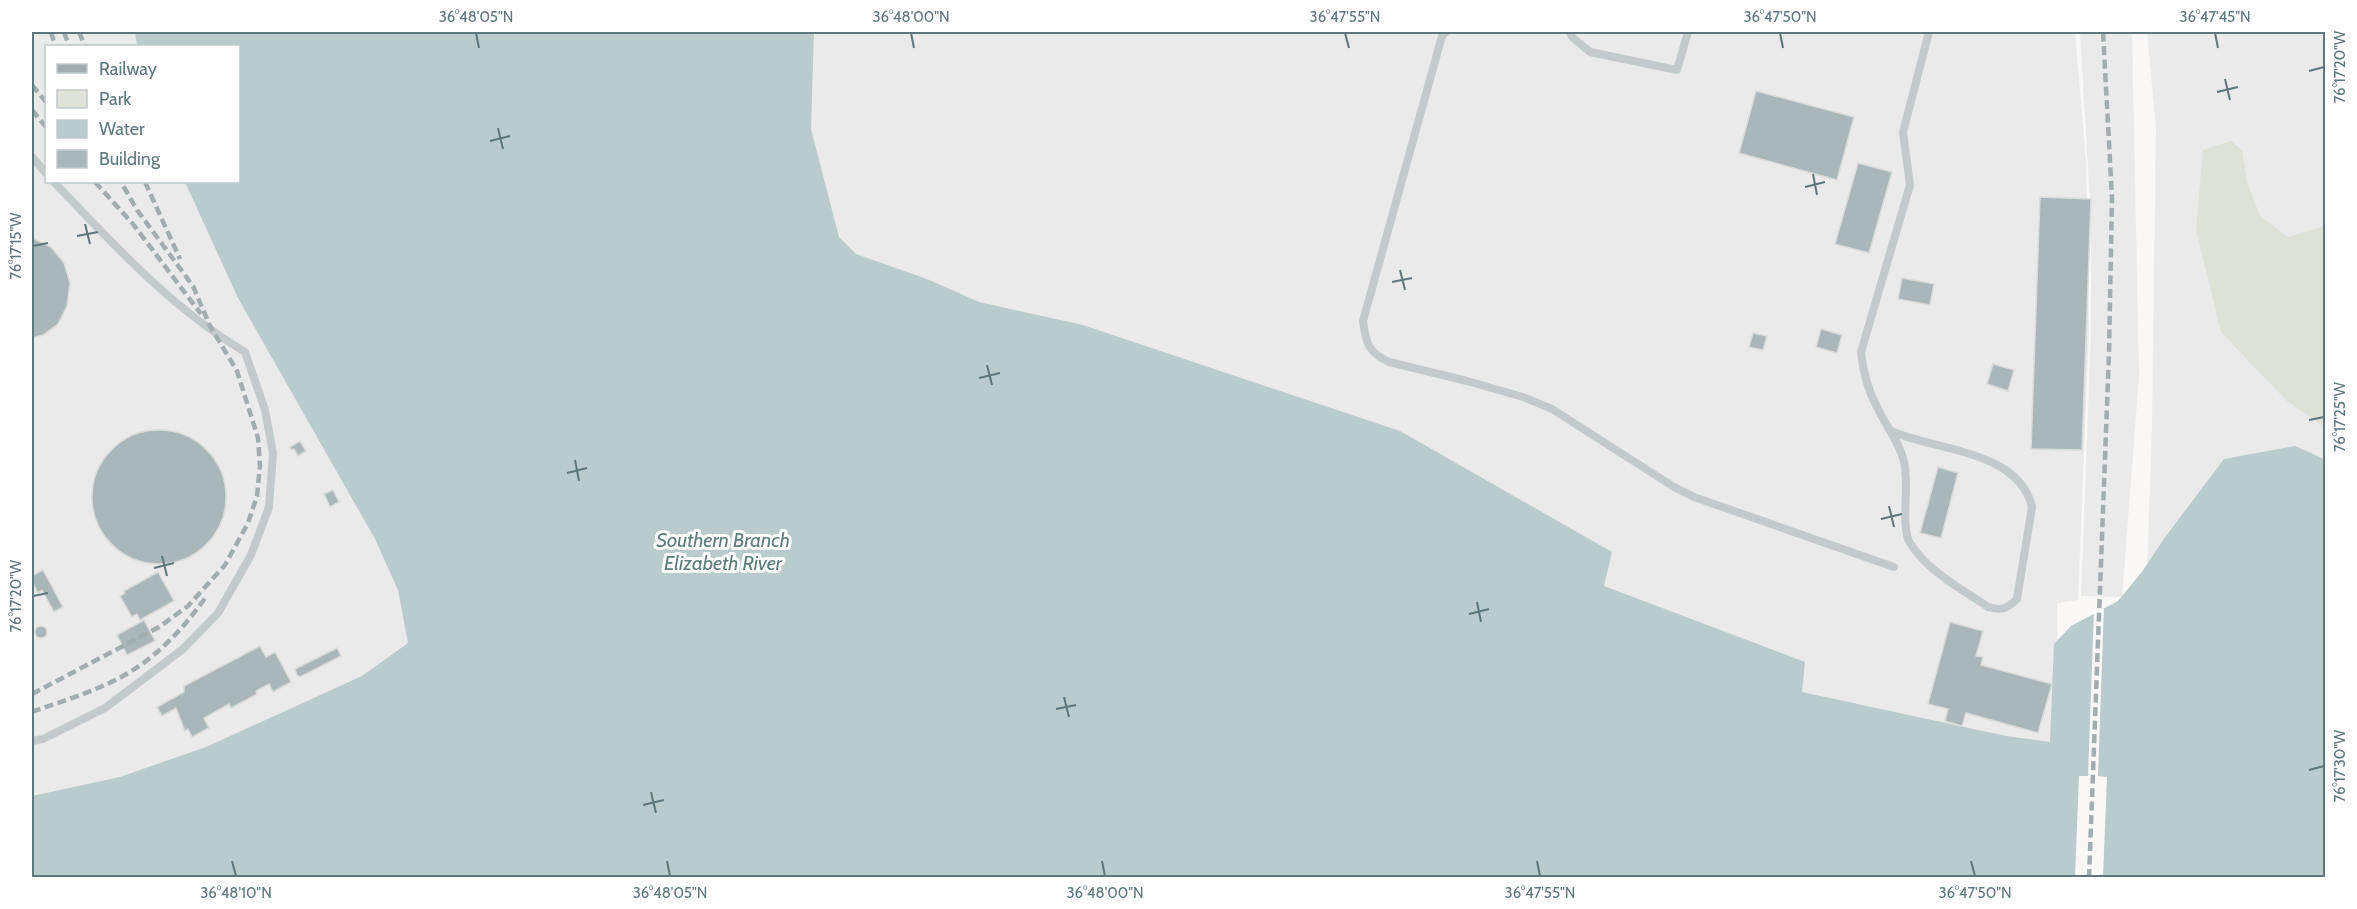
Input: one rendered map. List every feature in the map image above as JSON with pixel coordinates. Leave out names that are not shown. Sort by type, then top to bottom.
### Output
[{"type":"lane","points":[[1446,32],[1442,36],[1363,321],[1365,336],[1374,355],[1389,362],[1523,397],[1552,409],[1674,487],[1694,497],[1893,567]]},
{"type":"lane","points":[[1570,32],[1572,37],[1590,52],[1677,70],[1688,32]]},
{"type":"lane","points":[[1891,431],[1911,440],[1983,459],[2008,471],[2021,483],[2032,507],[2017,599],[2009,607],[1999,610],[1988,607],[1927,564],[1908,540],[1905,528],[1908,477],[1903,457],[1869,390],[1863,369],[1861,352],[1910,185],[1903,132],[1929,32]]},
{"type":"lane","points":[[32,157],[45,172]]},
{"type":"lane","points":[[32,741],[43,739],[105,708],[183,649],[218,613],[251,555],[269,507],[273,453],[265,410],[245,352],[216,334],[130,263],[55,183]]},
{"type":"shaded area","points":[[32,32],[135,32],[137,45],[45,45],[45,183],[191,183],[371,489],[440,717],[32,877]]},
{"type":"shaded area","points":[[795,32],[2075,32],[2086,161],[2089,331],[2078,600],[2057,603],[2059,787],[856,493],[802,138]]},
{"type":"shaded area","points":[[2080,32],[2132,32],[2139,376],[2122,597],[2081,596],[2091,331],[2091,219]]},
{"type":"shaded area","points":[[2147,32],[2325,32],[2325,849],[2139,811],[2152,426],[2156,128]]},
{"type":"green space","points":[[2231,141],[2242,150],[2247,182],[2260,216],[2288,237],[2325,226],[2325,427],[2287,401],[2221,332],[2196,230],[2203,150]]},
{"type":"water","name":"Southern Branch Elizabeth River","points":[[135,32],[814,32],[811,129],[839,237],[856,254],[927,279],[979,302],[1083,325],[1400,431],[1612,552],[1604,586],[1805,662],[1802,692],[2006,736],[2050,742],[2054,644],[2071,626],[2118,601],[2224,459],[2295,446],[2324,459],[2325,462],[2325,877],[32,878],[32,796],[120,777],[206,747],[362,676],[408,643],[398,590],[375,539],[238,298],[185,183],[240,183],[240,45],[137,45]]},
{"type":"pier","points":[[2104,605],[2098,776],[2107,777],[2103,877],[2075,877],[2079,776],[2088,776],[2094,610]]},
{"type":"building","points":[[1756,91],[1854,117],[1837,180],[1739,153]]},
{"type":"building","points":[[1858,163],[1892,172],[1869,253],[1835,244]]},
{"type":"building","points":[[2040,197],[2091,199],[2082,450],[2031,449]]},
{"type":"building","points":[[32,238],[51,247],[64,263],[70,283],[67,306],[58,324],[43,335],[32,338]]},
{"type":"building","points":[[1902,278],[1934,284],[1930,305],[1898,299]]},
{"type":"building","points":[[1821,329],[1842,335],[1837,353],[1816,347]]},
{"type":"building","points":[[1753,333],[1767,336],[1763,350],[1749,347]]},
{"type":"building","points":[[1993,364],[2014,370],[2008,391],[1987,384]]},
{"type":"building","points":[[159,430],[185,435],[207,449],[221,471],[226,497],[221,523],[207,545],[185,559],[159,564],[133,559],[111,545],[97,523],[92,497],[97,471],[111,449],[133,435]]},
{"type":"building","points":[[300,441],[306,451],[298,456],[290,447]]},
{"type":"building","points":[[1938,467],[1958,473],[1941,538],[1920,533]]},
{"type":"building","points":[[333,490],[339,502],[330,507],[324,494]]},
{"type":"building","points":[[43,570],[63,607],[54,612],[42,590],[38,593],[32,581],[32,576]]},
{"type":"building","points":[[158,572],[174,601],[140,620],[137,614],[132,617],[120,596],[125,593],[124,591]]},
{"type":"building","points":[[144,620],[155,641],[127,655],[117,635]]},
{"type":"building","points":[[1950,622],[1983,631],[1976,656],[1983,657],[1981,665],[2052,684],[2038,733],[1966,713],[1962,726],[1945,721],[1948,709],[1928,704]]},
{"type":"building","points":[[43,626],[47,632],[43,638],[39,638],[35,630]]},
{"type":"building","points":[[260,646],[266,657],[275,652],[291,682],[273,692],[269,684],[256,691],[257,694],[231,708],[229,704],[204,718],[209,728],[192,737],[188,729],[185,731],[176,708],[162,716],[157,707],[184,692],[184,686]]},
{"type":"building","points":[[337,648],[341,656],[300,677],[297,675],[295,669]]},
{"type":"railway","points":[[51,32],[55,45]]},
{"type":"railway","points":[[64,32],[69,45]]},
{"type":"railway","points":[[79,32],[85,45]]},
{"type":"railway","points":[[2089,878],[2109,353],[2112,198],[2103,32]]},
{"type":"railway","points":[[32,85],[45,101]]},
{"type":"railway","points":[[32,110],[45,126]]},
{"type":"railway","points":[[96,183],[133,224],[201,314]]},
{"type":"railway","points":[[32,694],[159,627],[188,606],[225,565],[248,523],[257,496],[260,466],[258,438],[237,371],[210,326],[193,286],[137,210],[122,183]]},
{"type":"railway","points":[[145,183],[180,259]]},
{"type":"railway","points":[[32,712],[96,689],[135,669],[173,637],[205,598]]}]
